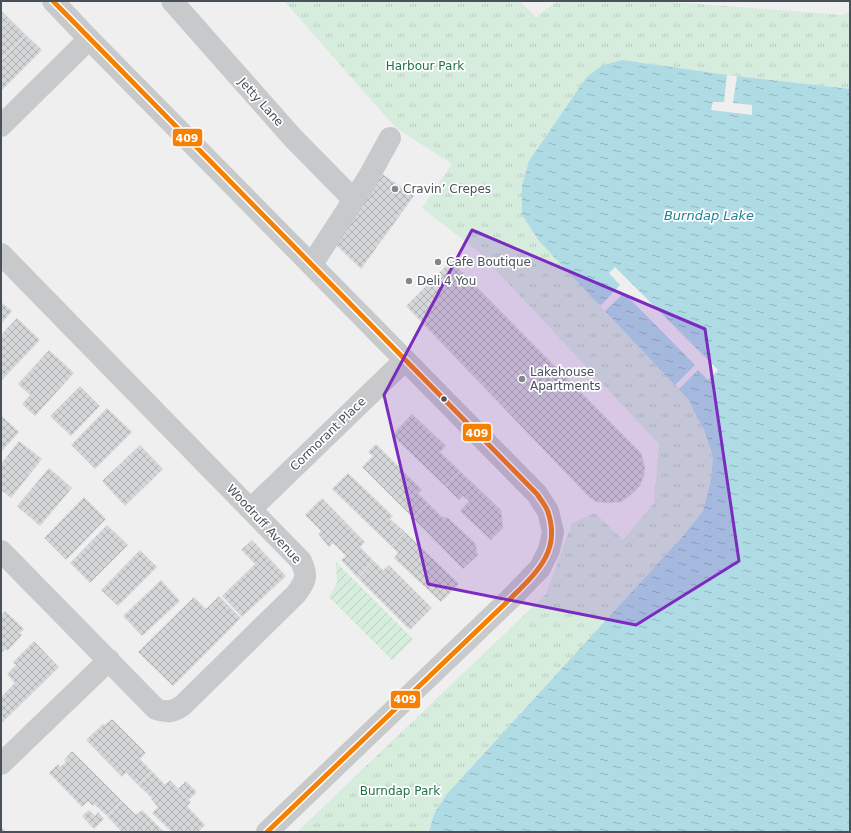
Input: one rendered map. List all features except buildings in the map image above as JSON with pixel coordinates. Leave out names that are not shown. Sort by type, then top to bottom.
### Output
[{"type":"street","points":[[53,1],[88,39],[312,264],[537,494],[548,511],[553,532],[549,550],[540,568],[512,597],[267,832]]},
{"type":"street","name":"Jetty Lane","points":[[172,1],[293,138],[354,200]]},
{"type":"street","points":[[1,126],[88,39]]},
{"type":"street","points":[[312,264],[354,200],[390,138]]},
{"type":"street","name":"Woodruff Avenue","points":[[1,254],[301,561],[305,570],[305,579],[296,594],[183,704],[175,711],[165,713],[156,709],[1,551]]},
{"type":"street","name":"Cormorant Place","points":[[251,509],[405,360]]},
{"type":"street","points":[[1,764],[109,660]]},
{"type":"highlighted area","points":[[472,230],[705,329],[739,561],[636,625],[428,584],[384,395]]},
{"type":"green space","points":[[284,1],[519,1],[536,17],[557,1],[659,1],[843,15],[850,11],[850,89],[740,77],[622,60],[522,186],[522,215],[539,241],[688,399],[704,430],[713,456],[711,481],[703,511],[682,537],[446,795],[434,814],[429,832],[297,832],[546,594],[572,523],[595,513],[623,540],[654,503],[659,444],[479,252],[422,208],[452,164],[396,128]]},
{"type":"green space","points":[[336,562],[413,639],[392,660],[329,597],[337,583]]},
{"type":"water","name":"Burndap Lake","points":[[622,60],[735,76],[850,89],[850,832],[429,832],[434,814],[446,795],[682,537],[703,511],[711,481],[713,456],[704,430],[688,399],[539,241],[522,215],[522,186],[529,161],[586,78],[601,66]]},
{"type":"pier","points":[[727,75],[737,76],[733,103],[752,105],[752,115],[711,110],[713,102],[724,102]]},
{"type":"pier","points":[[615,267],[718,370],[708,380],[698,370],[679,389],[675,385],[695,365],[624,293],[605,311],[600,306],[620,285],[609,273]]},
{"type":"transit line","name":"409","points":[[53,1],[537,494],[548,512],[551,526],[549,549],[544,560],[530,579],[267,832]]},
{"type":"place","name":"Cravin’ Crepes","points":[[395,189]]},
{"type":"place","name":"Cafe Boutique","points":[[438,262]]},
{"type":"place","name":"Deli 4 You","points":[[409,281]]},
{"type":"place","name":"Lakehouse Apartments","points":[[522,379]]},
{"type":"park label","name":"Harbour Park","points":[[425,66]]},
{"type":"park label","name":"Burndap Park","points":[[400,791]]}]
